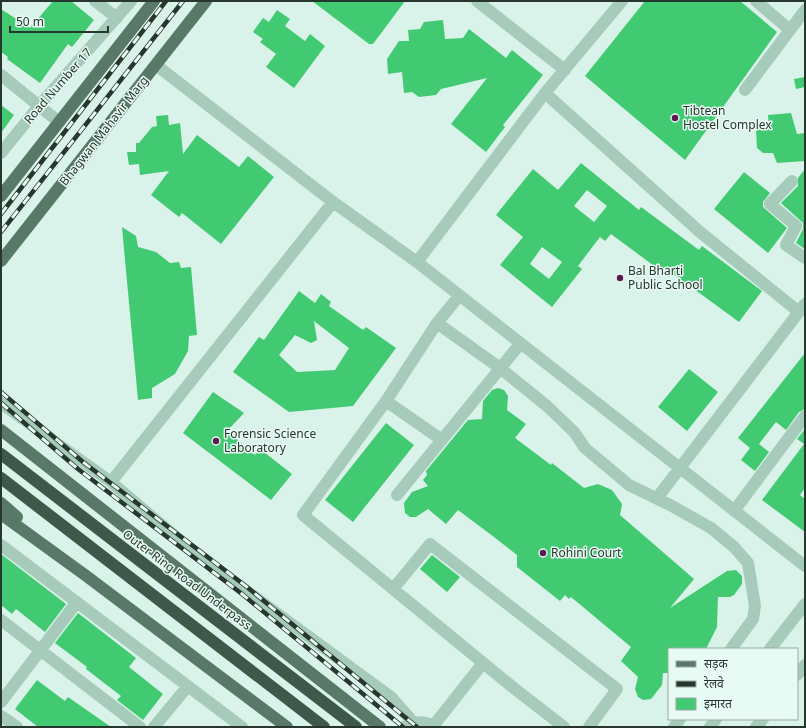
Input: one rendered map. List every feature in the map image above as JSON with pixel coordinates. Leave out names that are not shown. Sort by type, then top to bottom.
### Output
[{"type":"highway","name":"Outer Ring Road Underpass","points":[[1,454],[356,727]]},
{"type":"highway","points":[[1,478],[324,727]]},
{"type":"main road","points":[[1,196],[154,1]]},
{"type":"main road","name":"Bhagwan Mahavir Marg","points":[[1,261],[206,1]]},
{"type":"main road","points":[[1,430],[380,727]]},
{"type":"main road","points":[[1,503],[61,550],[85,575]]},
{"type":"main road","points":[[1,514],[85,575],[287,727]]},
{"type":"street","points":[[95,1],[117,18]]},
{"type":"street","name":"Road Number 17","points":[[1,153],[39,106],[132,1]]},
{"type":"street","points":[[477,1],[565,70]]},
{"type":"street","points":[[418,262],[545,93],[622,1]]},
{"type":"street","points":[[756,1],[790,30]]},
{"type":"street","points":[[746,90],[805,10]]},
{"type":"street","points":[[156,65],[333,202],[418,262],[520,344],[805,566]]},
{"type":"street","points":[[1,75],[59,122]]},
{"type":"street","points":[[545,93],[700,232],[802,308],[678,468],[657,498]]},
{"type":"street","points":[[792,182],[770,204],[796,226],[786,244],[805,258]]},
{"type":"street","points":[[111,482],[333,202]]},
{"type":"street","points":[[459,296],[437,323],[386,401],[303,515],[483,663],[564,727]]},
{"type":"street","points":[[437,323],[500,368],[547,406],[574,432],[585,448],[629,485],[657,498],[711,528],[734,547],[748,563],[755,606],[753,619],[732,648]]},
{"type":"street","points":[[397,495],[520,344]]},
{"type":"street","points":[[386,401],[442,440]]},
{"type":"street","points":[[1,403],[111,482],[196,554],[391,697],[408,725],[421,722],[435,726],[483,663]]},
{"type":"street","points":[[734,511],[805,416]]},
{"type":"street","points":[[393,589],[430,544],[617,689],[589,727]]},
{"type":"street","points":[[1,546],[242,727]]},
{"type":"street","points":[[1,702],[77,602]]},
{"type":"street","points":[[771,648],[804,609]]},
{"type":"street","points":[[1,620],[41,649],[140,727]]},
{"type":"street","points":[[798,674],[805,664]]},
{"type":"street","points":[[154,727],[188,686]]},
{"type":"street","points":[[1,716],[18,727]]},
{"type":"building","points":[[53,1],[71,1],[94,20],[72,47],[68,44],[40,83],[7,59],[8,57],[1,52],[1,9],[30,28]]},
{"type":"building","points":[[312,1],[405,1],[373,44],[369,44]]},
{"type":"building","name":"Tibtean Hostel Complex","points":[[645,1],[740,1],[777,32],[685,160],[585,76]]},
{"type":"building","points":[[277,10],[290,19],[285,26],[305,41],[310,34],[325,46],[294,88],[266,67],[276,54],[260,42],[263,39],[253,32],[263,18],[269,22]]},
{"type":"building","points":[[443,20],[445,39],[463,38],[469,29],[506,58],[512,50],[543,75],[503,125],[505,127],[486,152],[451,124],[487,78],[441,89],[436,95],[419,97],[412,92],[404,93],[402,72],[388,74],[387,59],[399,41],[409,41],[408,30],[420,29],[424,22]]},
{"type":"building","points":[[805,77],[805,87],[796,89],[794,79]]},
{"type":"building","points":[[1,105],[14,115],[1,133]]},
{"type":"building","points":[[791,113],[797,134],[805,133],[805,161],[777,163],[773,153],[763,153],[757,148],[756,129],[769,127],[768,115]]},
{"type":"building","points":[[168,115],[169,125],[180,123],[183,154],[197,135],[239,167],[248,156],[274,177],[221,244],[182,213],[179,217],[151,195],[169,171],[140,175],[139,164],[129,165],[127,152],[136,152],[136,143],[139,143],[152,127],[157,126],[156,116]]},
{"type":"building","points":[[581,163],[639,210],[641,207],[699,250],[702,246],[762,291],[739,322],[672,273],[669,277],[611,234],[605,241],[600,237],[578,266],[582,269],[552,307],[500,265],[523,237],[496,215],[533,169],[558,190]],"holes":[[[587,190],[607,206],[594,222],[574,206]],[[542,247],[562,262],[549,279],[530,264]]]},
{"type":"building","points":[[805,169],[805,249],[796,243],[803,229],[803,223],[781,203],[798,186],[798,178]]},
{"type":"building","points":[[744,172],[770,193],[763,202],[763,207],[787,228],[768,253],[714,209]]},
{"type":"building","points":[[122,227],[136,236],[138,247],[156,252],[170,263],[179,262],[181,268],[191,267],[197,335],[189,336],[188,351],[175,374],[152,388],[152,398],[138,400]]},
{"type":"building","points":[[299,291],[315,303],[321,294],[331,302],[329,306],[363,330],[366,327],[396,348],[353,406],[289,412],[233,372],[259,337],[264,340]],"holes":[[[314,321],[349,348],[335,370],[297,372],[279,355],[295,335],[311,343],[317,340]]]},
{"type":"building","points":[[805,353],[805,409],[799,412],[786,430],[776,422],[759,444],[769,452],[755,471],[741,460],[750,448],[738,438]]},
{"type":"building","points":[[689,369],[718,392],[687,431],[658,407]]},
{"type":"building","points":[[498,388],[504,390],[508,396],[507,410],[526,424],[515,438],[551,465],[552,463],[584,488],[598,484],[612,490],[622,504],[620,515],[694,579],[670,608],[727,571],[736,570],[742,576],[742,584],[734,595],[730,597],[718,597],[717,627],[706,648],[668,648],[668,673],[663,673],[662,685],[651,699],[643,700],[638,697],[635,689],[638,677],[621,661],[631,647],[571,597],[569,599],[565,595],[560,601],[517,567],[517,555],[494,537],[458,510],[446,524],[428,509],[416,517],[410,517],[405,513],[404,503],[412,492],[428,486],[423,480],[427,475],[426,471],[468,420],[482,419],[483,401],[492,390]]},
{"type":"building","name":"Forensic Science Laboratory","points":[[213,392],[244,413],[227,431],[255,455],[260,449],[292,474],[271,500],[183,433]]},
{"type":"building","points":[[386,423],[414,445],[353,522],[325,500]]},
{"type":"building","points":[[805,429],[805,488],[800,495],[805,499],[805,532],[762,500],[804,444],[797,439]]},
{"type":"building","points":[[1,554],[66,604],[45,632],[16,609],[12,614],[1,605]]},
{"type":"building","points":[[432,555],[460,577],[447,592],[420,569]]},
{"type":"building","points":[[78,613],[136,658],[129,667],[163,694],[143,720],[117,700],[121,696],[86,669],[87,667],[55,643]]},
{"type":"building","points":[[37,680],[65,701],[68,697],[111,727],[38,727],[15,709]]},
{"type":"railway","points":[[1,214],[166,1]]},
{"type":"railway","points":[[1,232],[183,1]]},
{"type":"railway","points":[[1,392],[83,462],[247,587],[417,727]]},
{"type":"railway","points":[[1,403],[78,469],[242,594],[403,727]]},
{"type":"place","name":"Tibtean Hostel Complex","points":[[675,118]]},
{"type":"place","name":"Bal Bharti Public School","points":[[620,278]]},
{"type":"place","name":"Forensic Science Laboratory","points":[[216,441]]},
{"type":"place","name":"Rohini Court","points":[[543,553]]}]
